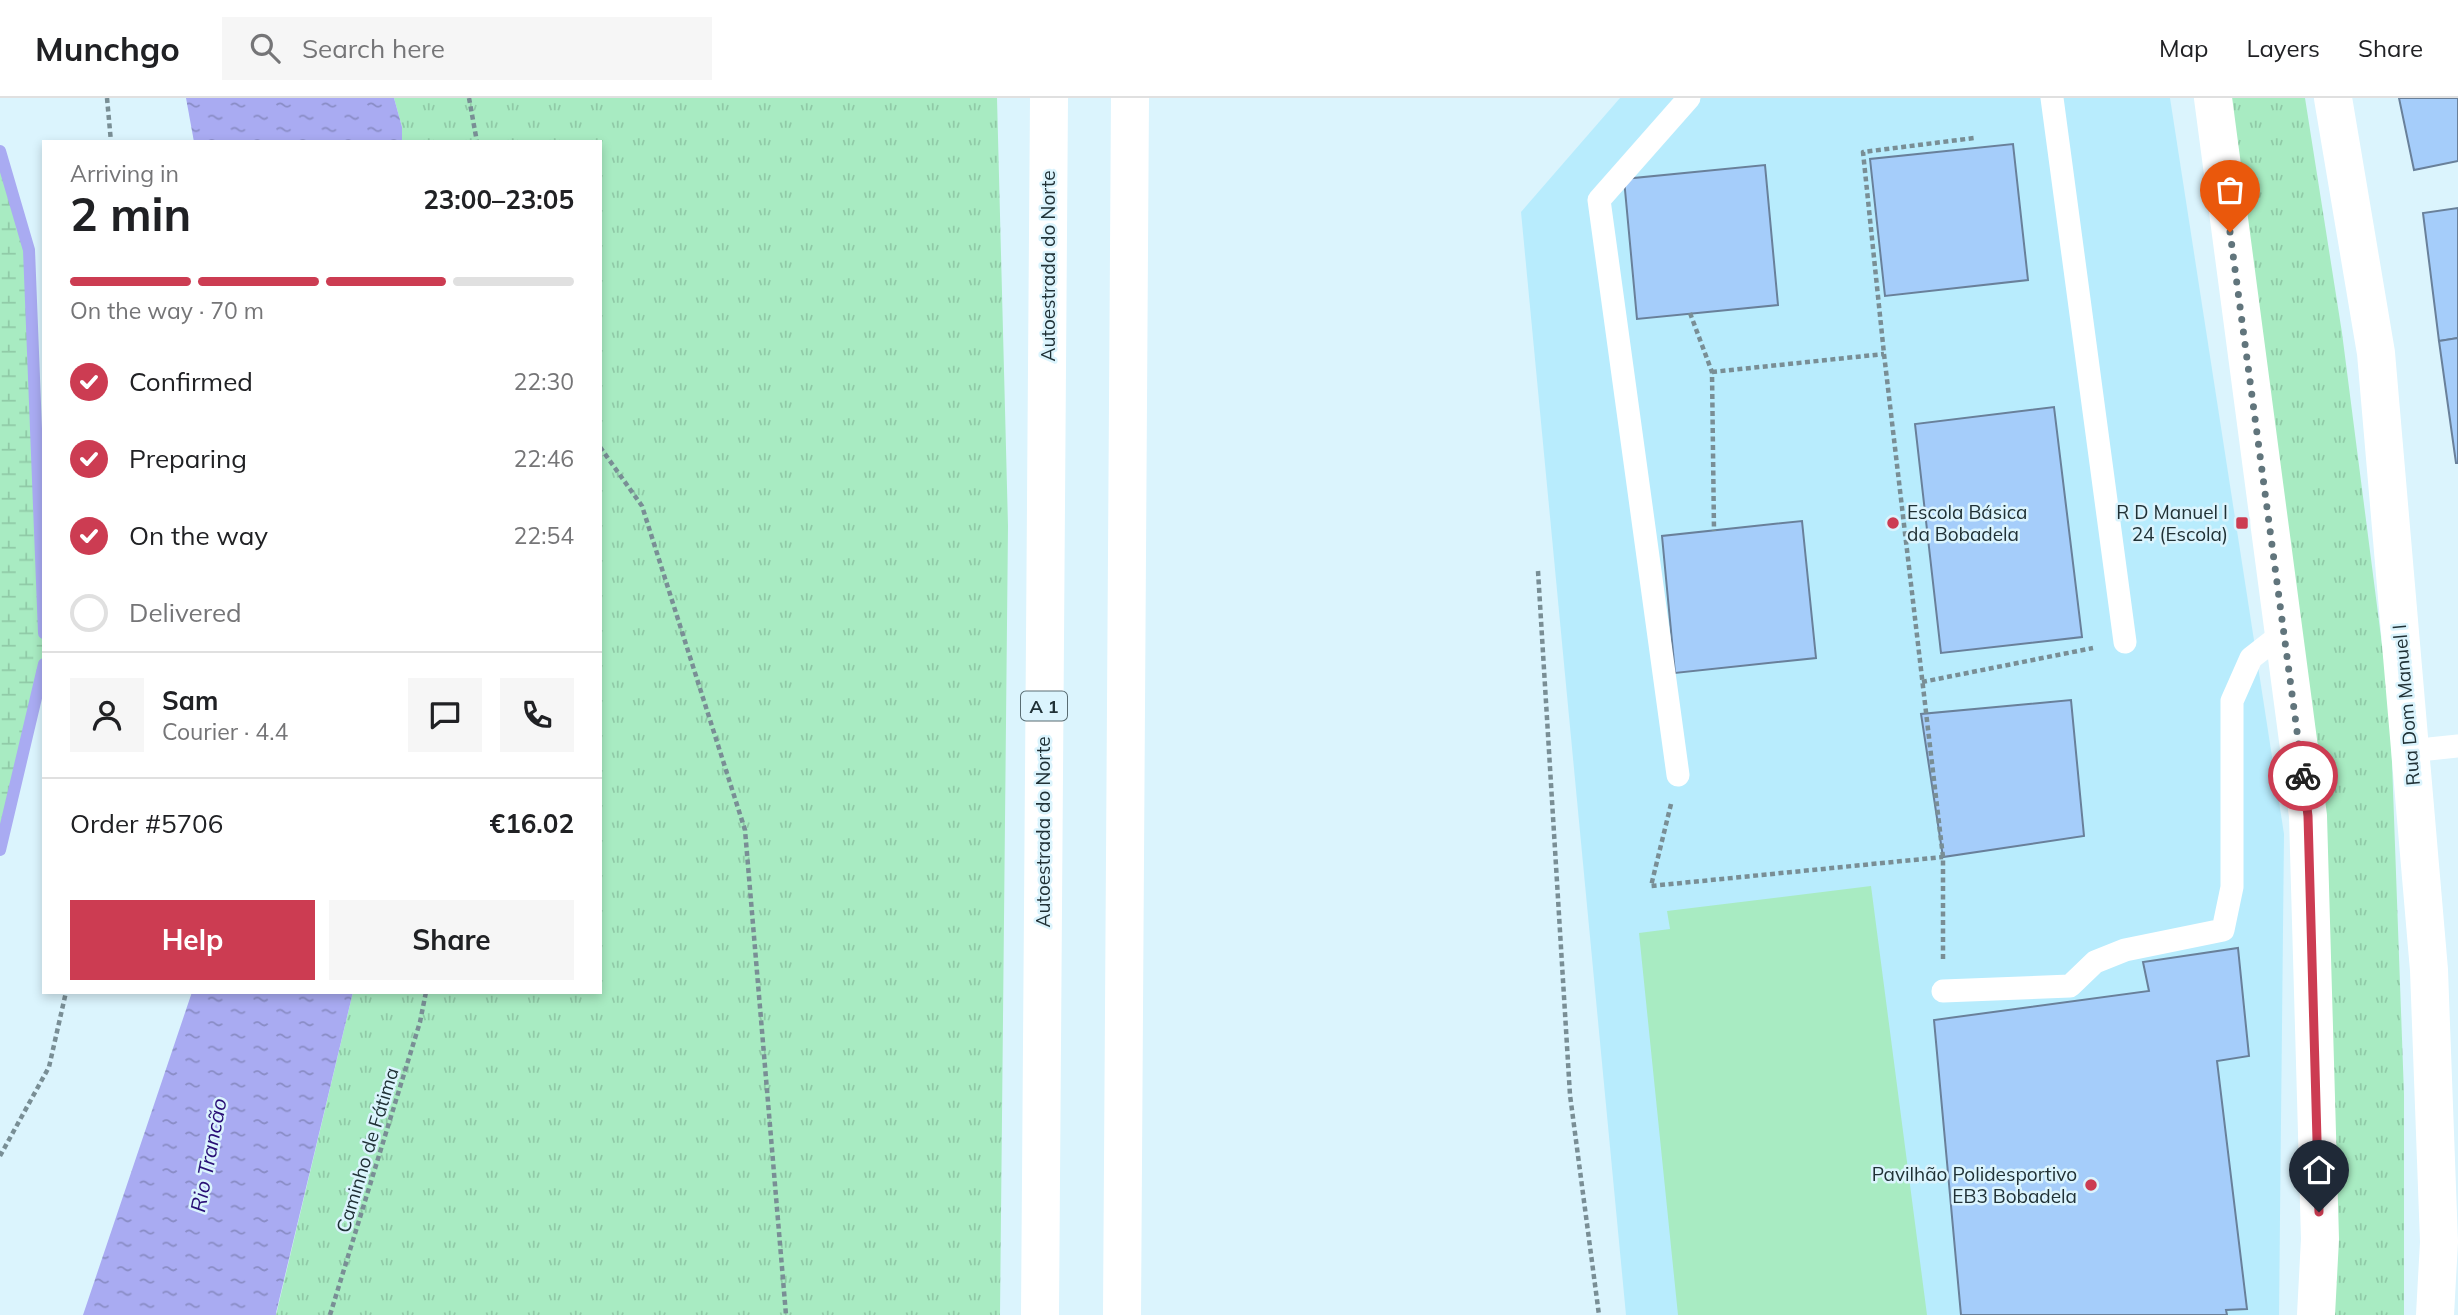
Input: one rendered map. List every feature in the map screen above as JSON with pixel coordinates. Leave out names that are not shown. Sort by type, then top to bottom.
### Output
[{"type":"main road","name":"Autoestrada do Norte","points":[[1040,1315],[1049,98]]},
{"type":"main road","points":[[1122,1315],[1130,98]]},
{"type":"main road","points":[[2213,98],[2308,816],[2320,1239],[2316,1315]]},
{"type":"main road","name":"Rua Dom Manuel I","points":[[2333,98],[2376,353],[2429,970],[2439,1242],[2435,1315]]},
{"type":"lane","points":[[1678,775],[1599,200],[1689,98]]},
{"type":"lane","points":[[2052,98],[2125,642]]},
{"type":"lane","points":[[1943,991],[2070,986],[2095,962],[2125,950],[2223,930],[2232,887],[2232,701],[2251,658],[2283,633]]},
{"type":"lane","points":[[2410,751],[2458,746]]},
{"type":"path","points":[[107,98],[111,140]]},
{"type":"path","points":[[469,98],[477,140]]},
{"type":"path","points":[[1943,991],[1943,857],[1863,152],[1974,138]]},
{"type":"path","points":[[1690,313],[1712,372],[1714,531]]},
{"type":"path","points":[[1712,372],[1884,354]]},
{"type":"path","points":[[602,450],[642,506],[745,830],[786,1315]]},
{"type":"path","points":[[1538,571],[1570,1095],[1599,1315]]},
{"type":"path","points":[[1922,682],[2125,642]]},
{"type":"path","points":[[1678,775],[1651,886],[1943,857]]},
{"type":"path","points":[[0,1156],[48,1066],[66,994]]},
{"type":"path","name":"Caminho de Fátima","points":[[331,1315],[421,1022],[426,994]]},
{"type":"shaded area","name":"Escola Básica da Bobadela","points":[[1620,98],[2170,98],[2284,834],[2279,1315],[1626,1315],[1521,212]]},
{"type":"green space","points":[[394,98],[997,98],[1008,526],[1000,1315],[276,1315],[353,994],[602,994],[602,140],[402,140],[402,127]]},
{"type":"green space","points":[[2224,98],[2305,98],[2342,333],[2390,707],[2404,1094],[2404,1315],[2330,1315],[2313,769]]},
{"type":"green space","points":[[0,151],[29,250],[42,582],[42,672],[0,850]]},
{"type":"green space","points":[[1871,886],[1927,1315],[1678,1315],[1639,933],[1670,929],[1667,911]]},
{"type":"water","points":[[186,98],[394,98],[402,127],[402,140],[194,140]]},
{"type":"water","name":"Rio Trancão","points":[[191,994],[353,994],[276,1315],[83,1315]]},
{"type":"building","points":[[2399,98],[2458,98],[2458,161],[2414,170]]},
{"type":"building","points":[[2013,144],[2028,280],[1885,296],[1870,159]]},
{"type":"building","points":[[1765,165],[1778,305],[1637,319],[1624,179]]},
{"type":"building","points":[[2458,208],[2458,338],[2439,341],[2423,213]]},
{"type":"building","points":[[2458,338],[2458,463],[2456,463],[2439,341]]},
{"type":"building","points":[[2054,407],[2082,637],[1941,653],[1915,424]]},
{"type":"building","points":[[1802,521],[1816,658],[1675,673],[1662,536]]},
{"type":"building","points":[[2071,700],[2084,836],[1943,857],[1921,714]]},
{"type":"building","name":"Pavilhão Polidesportivo EB3 Bobadela","points":[[2238,948],[2249,1056],[2217,1061],[2247,1309],[2226,1310],[2227,1315],[1961,1315],[1934,1020],[2149,991],[2143,962]]},
{"type":"waterway","points":[[0,151],[29,250],[42,582]]},
{"type":"waterway","points":[[0,850],[42,672]]},
{"type":"way so far","points":[[2230,232],[2303,776]]},
{"type":"place","name":"Escola Básica da Bobadela","points":[[1893,523]]},
{"type":"place","name":"R D Manuel I 24 (Escola)","points":[[2242,523]]},
{"type":"place","name":"Pavilhão Polidesportivo EB3 Bobadela","points":[[2091,1185]]},
{"type":"route","points":[[2303,776],[2308,816],[2319,1212]]}]
